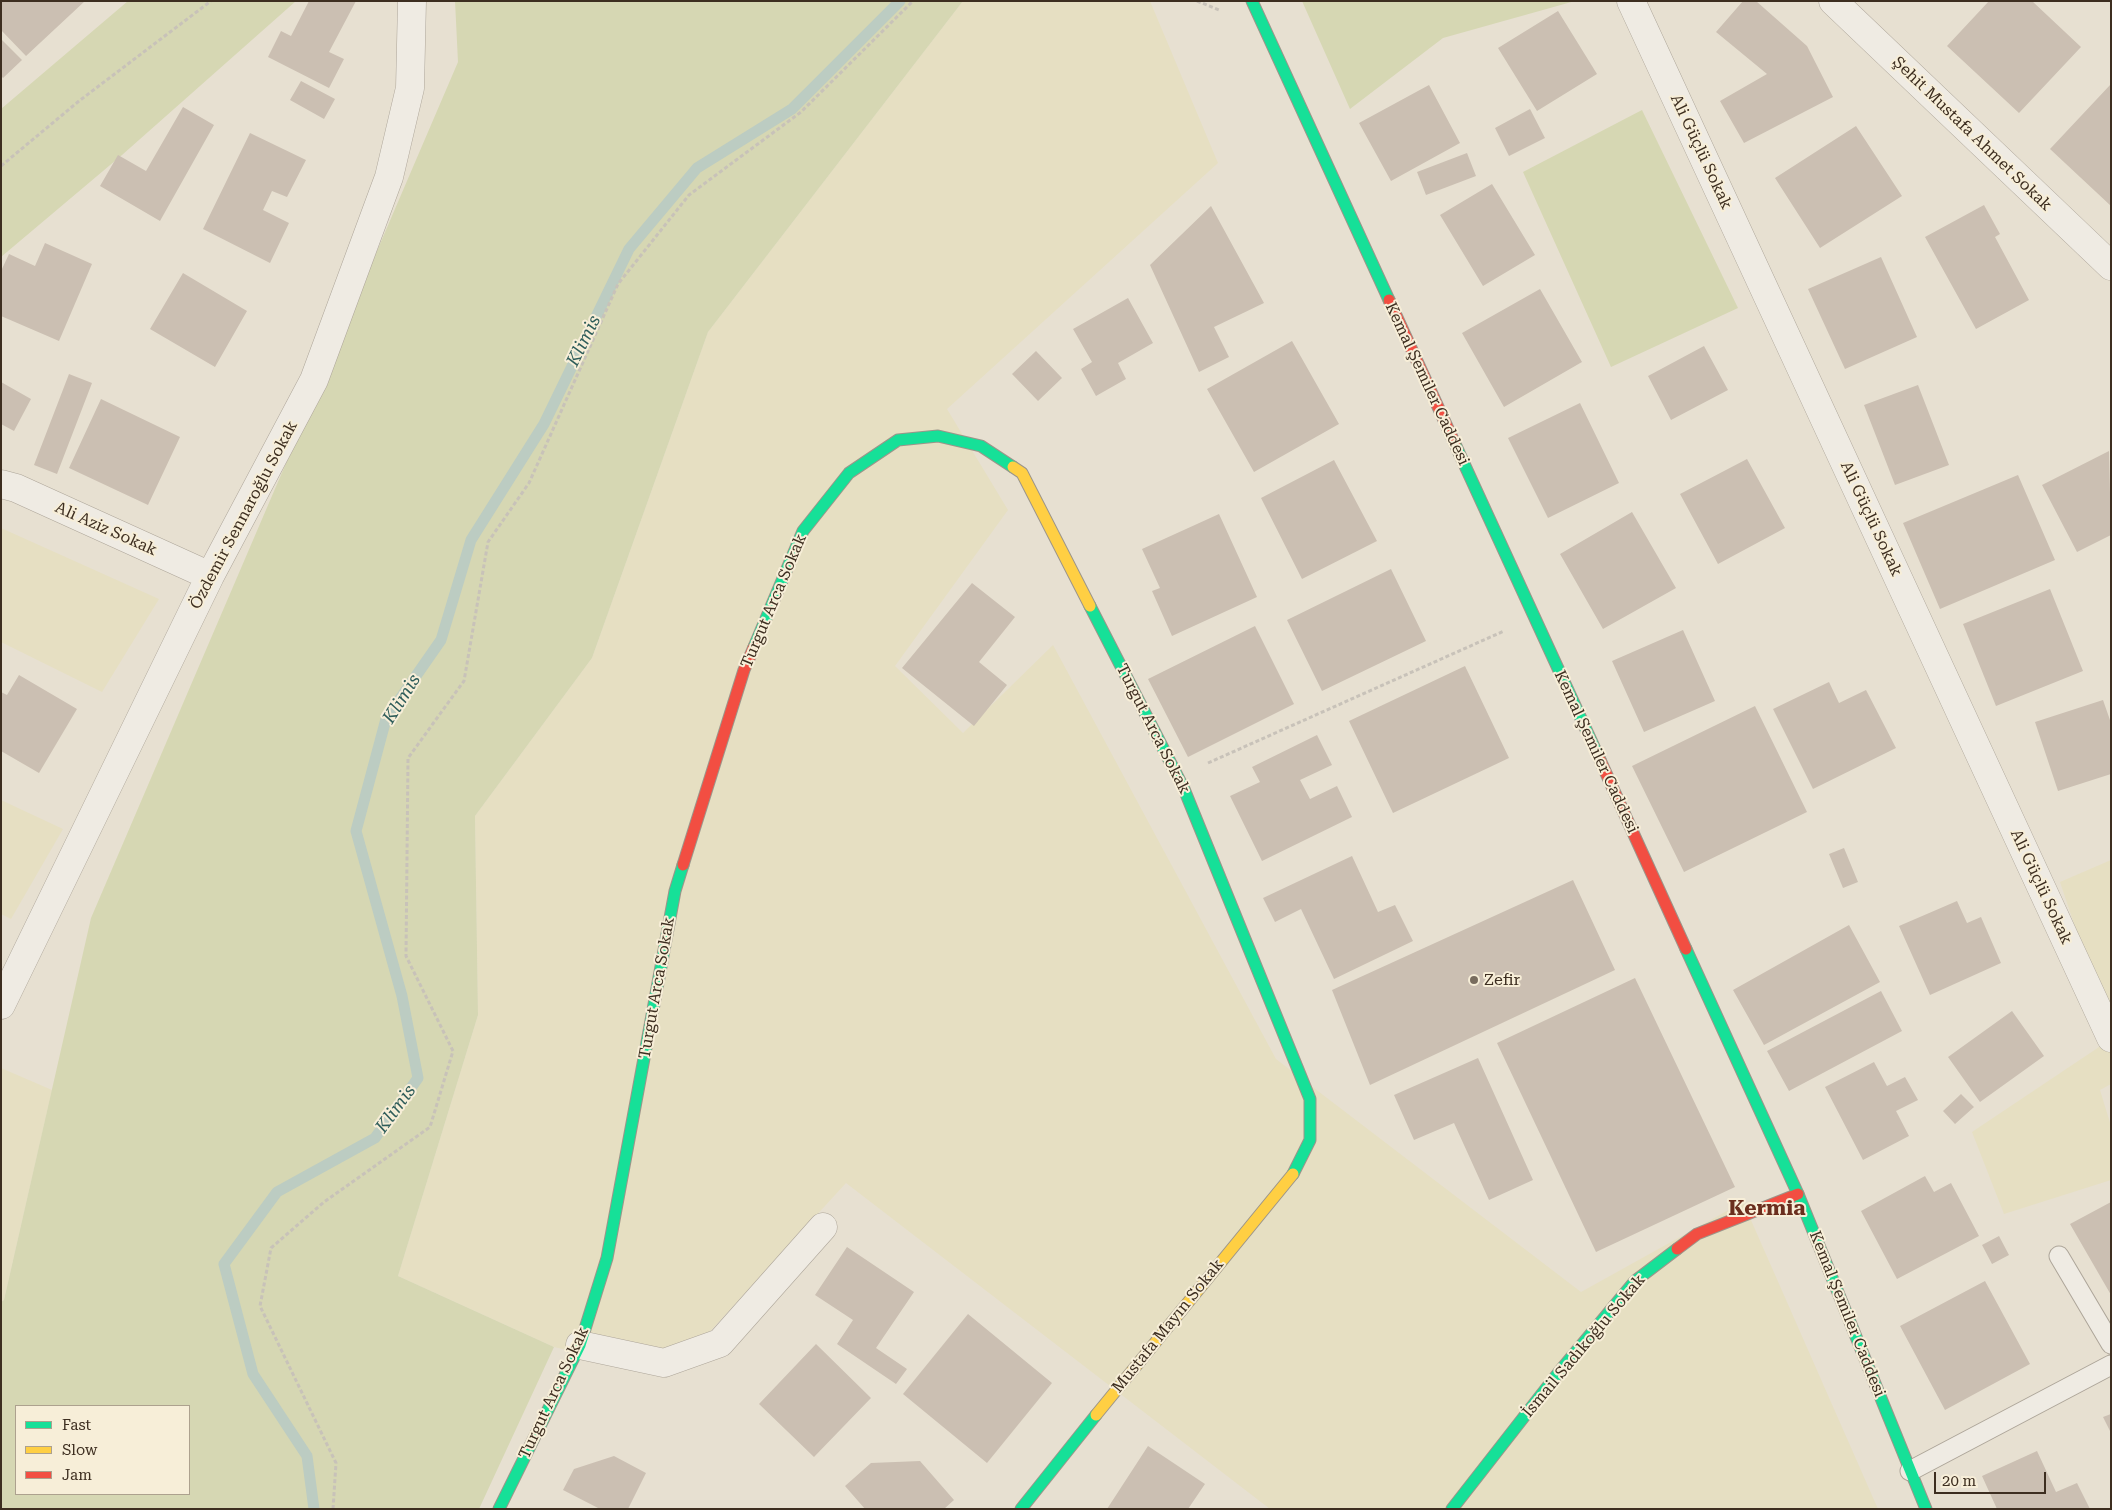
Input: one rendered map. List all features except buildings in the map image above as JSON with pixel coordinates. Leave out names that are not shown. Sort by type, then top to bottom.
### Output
[{"type":"street","name":"Özdemir Sennaroğlu Sokak","points":[[1,1005],[210,576],[314,380],[389,177],[410,88],[412,1]]},
{"type":"street","name":"Kemal Şemiler Caddesi","points":[[1252,1],[1798,1194],[1926,1509]]},
{"type":"street","name":"Ali Güçlü Sokak","points":[[1631,1],[2111,1038]]},
{"type":"street","name":"Şehit Mustafa Ahmet Sokak","points":[[1833,1],[2111,266]]},
{"type":"street","name":"Turgut Arca Sokak","points":[[499,1509],[580,1344],[607,1258],[675,891],[748,661],[804,531],[849,473],[898,440],[938,436],[981,446],[1022,473],[1178,776],[1310,1099],[1310,1140]]},
{"type":"street","name":"Ali Aziz Sokak","points":[[1,484],[16,488],[210,576]]},
{"type":"street","name":"Mustafa Mayın Sokak","points":[[1021,1509],[1133,1368],[1294,1172],[1310,1140]]},
{"type":"street","name":"İsmail Sadıkoğlu Sokak","points":[[1452,1509],[1559,1372],[1635,1281],[1697,1234],[1798,1194]]},
{"type":"street","points":[[580,1344],[664,1363],[720,1344],[823,1227]]},
{"type":"lane","points":[[2059,1256],[2111,1344]]},
{"type":"lane","points":[[1910,1471],[2111,1365]]},
{"type":"path","points":[[1,166],[79,100],[211,1]]},
{"type":"path","points":[[333,1509],[336,1462],[260,1306],[271,1248],[324,1202],[430,1127],[453,1051],[406,956],[408,758],[464,681],[488,542],[529,483],[618,284],[689,195],[801,112],[913,1]]},
{"type":"path","points":[[1178,776],[1534,618]]},
{"type":"shaded area","points":[[963,1],[1150,1],[1218,163],[947,409],[1008,510],[895,666],[963,733],[1053,645],[1276,1059],[1581,1292],[1743,1202],[1878,1509],[1270,1509],[846,1183],[671,1374],[554,1347],[398,1276],[478,1015],[475,816],[592,658],[708,332]]},
{"type":"shaded area","points":[[1,528],[159,599],[102,692],[1,642]]},
{"type":"shaded area","points":[[1,800],[63,829],[11,919],[1,914]]},
{"type":"shaded area","points":[[2111,860],[2111,1034],[2060,882]]},
{"type":"shaded area","points":[[2111,1039],[2111,1084],[2100,1090],[2111,1126],[2111,1180],[2004,1214],[1972,1132]]},
{"type":"shaded area","points":[[1,1068],[52,1090],[4,1300],[1,1302]]},
{"type":"green space","points":[[128,1],[296,1],[122,155],[1,257],[1,109]]},
{"type":"green space","points":[[455,1],[963,1],[708,332],[592,658],[475,816],[478,1015],[398,1276],[554,1347],[479,1509],[1,1509],[1,1302],[4,1300],[91,918],[458,62]]},
{"type":"green space","points":[[1302,1],[1575,1],[1443,38],[1350,109]]},
{"type":"green space","points":[[1642,110],[1738,308],[1611,367],[1523,172]]},
{"type":"waterway","name":"Klimis","points":[[314,1509],[307,1456],[253,1374],[224,1264],[277,1192],[375,1138],[418,1078],[402,996],[356,831],[386,719],[441,640],[471,540],[544,424],[629,249],[697,168],[792,109],[900,1]]},
{"type":"traffic: fast","points":[[1252,1],[1389,300]]},
{"type":"traffic: fast","points":[[754,647],[803,531],[849,473],[898,440],[938,436],[981,446],[1013,467]]},
{"type":"traffic: fast","points":[[1455,444],[1600,760]]},
{"type":"traffic: fast","points":[[1090,606],[1184,789],[1310,1099],[1310,1140],[1293,1174]]},
{"type":"traffic: fast","points":[[499,1509],[580,1345],[607,1258],[675,891],[683,865]]},
{"type":"traffic: fast","points":[[1686,949],[1798,1194],[1926,1509]]},
{"type":"traffic: fast","points":[[1452,1509],[1559,1372],[1635,1281],[1677,1249]]},
{"type":"traffic: fast","points":[[1021,1509],[1096,1415]]},
{"type":"traffic: slow","points":[[1013,467],[1022,473],[1090,606]]},
{"type":"traffic: slow","points":[[1096,1415],[1293,1174]]},
{"type":"traffic: jam","points":[[1389,300],[1455,444]]},
{"type":"traffic: jam","points":[[683,865],[744,670],[754,647]]},
{"type":"traffic: jam","points":[[1600,760],[1686,949]]},
{"type":"traffic: jam","points":[[1677,1249],[1697,1234],[1798,1194]]},
{"type":"place","name":"Zefir","points":[[1474,980]]},
{"type":"district","name":"Kermia","points":[[1767,1209]]}]
